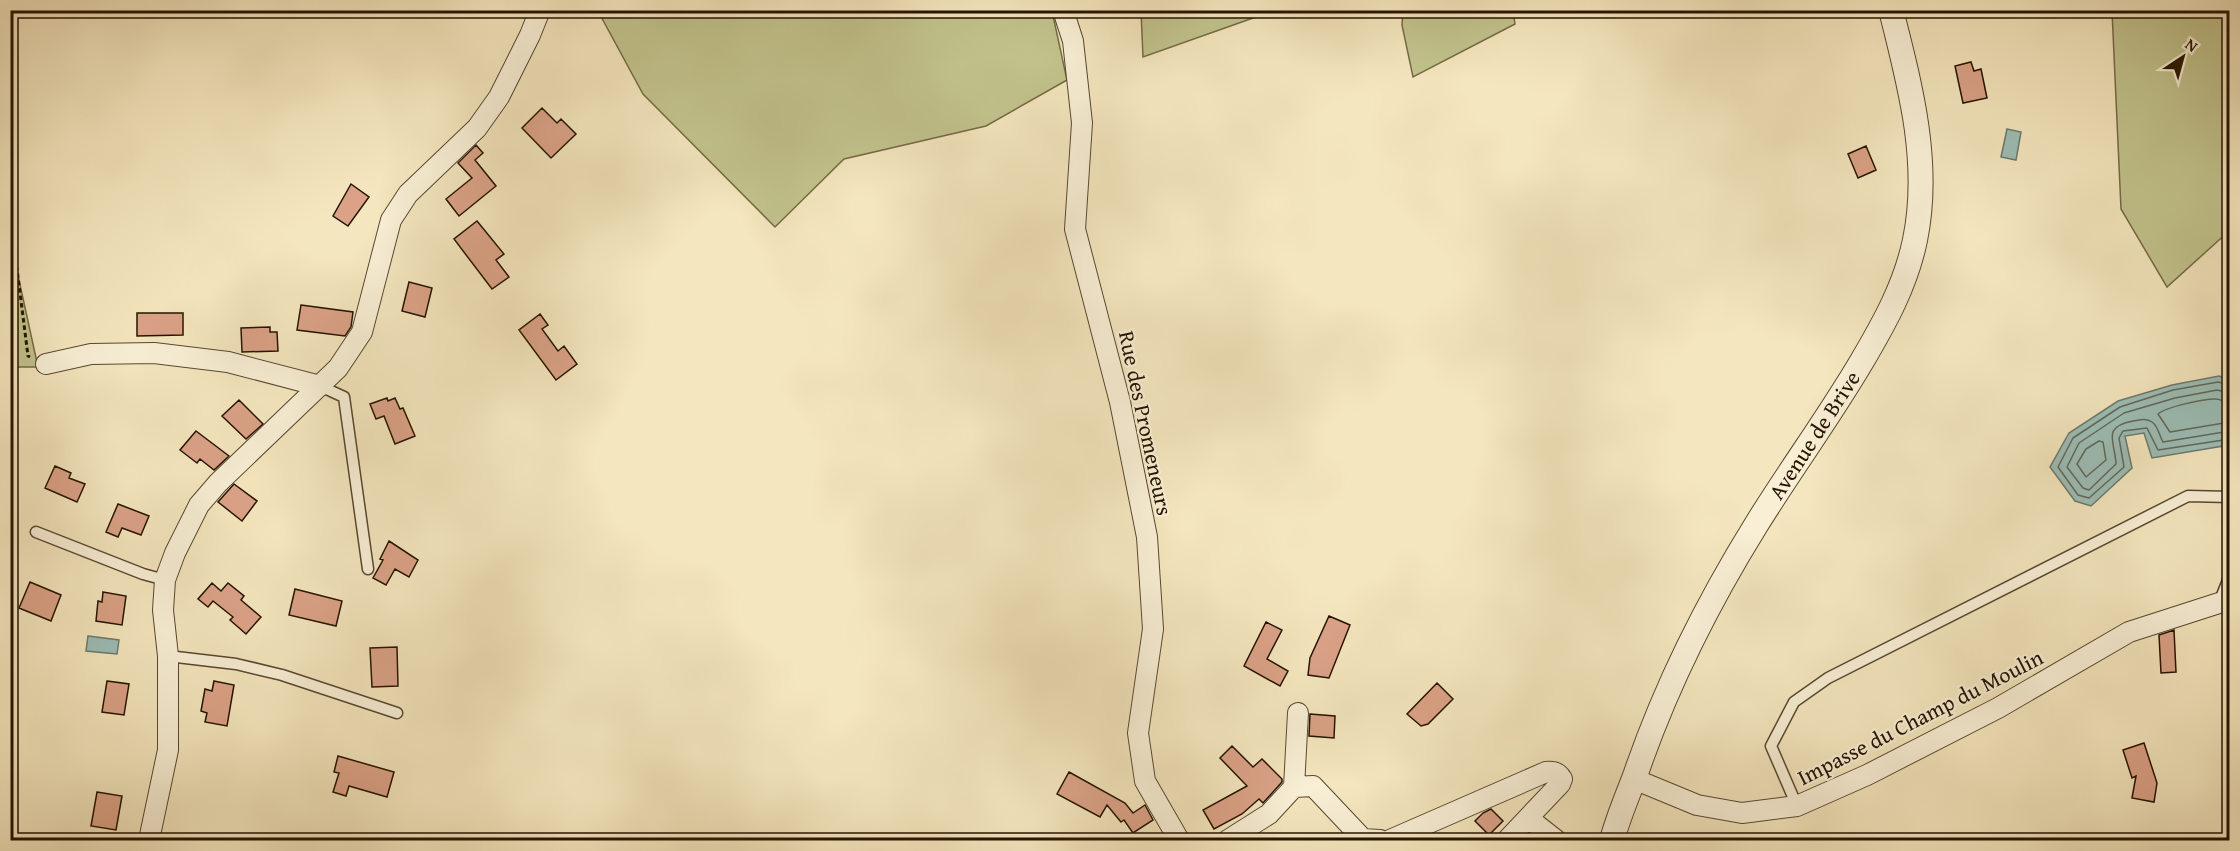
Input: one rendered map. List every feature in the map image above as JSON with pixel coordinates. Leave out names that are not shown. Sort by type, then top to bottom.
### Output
[{"type":"street","points":[[149,840],[168,750],[168,656],[163,610],[165,580],[175,553],[199,505],[218,483],[338,368],[362,332],[390,220],[408,194],[477,128],[499,97],[531,35],[540,10]]},
{"type":"street","name":"Rue des Promeneurs","points":[[1063,10],[1072,41],[1082,123],[1075,229],[1120,402],[1147,537],[1153,629],[1138,733],[1145,781],[1179,840]]},
{"type":"street","name":"Avenue de Brive","points":[[1612,840],[1660,707],[1684,656],[1756,525],[1832,411],[1886,320],[1905,279],[1920,201],[1920,156],[1913,101],[1891,10]]},
{"type":"street","points":[[46,364],[91,354],[154,353],[228,362],[320,386]]},
{"type":"street","name":"Impasse du Champ du Moulin","points":[[1634,779],[1697,805],[1742,813],[1797,806],[1867,775],[1998,708],[2129,632],[2219,603]]},
{"type":"street","points":[[1228,840],[1269,814],[1294,787],[1298,713]]},
{"type":"street","points":[[1390,840],[1546,772],[1552,771],[1559,774],[1562,779],[1560,784],[1508,840]]},
{"type":"street","points":[[1294,787],[1313,786],[1363,839],[1380,840]]},
{"type":"street","points":[[1528,818],[1556,840]]},
{"type":"lane","points":[[320,386],[344,397],[369,569]]},
{"type":"lane","points":[[1797,806],[1772,746],[1794,702],[1828,678],[2188,496],[2229,497]]},
{"type":"lane","points":[[36,532],[143,574],[165,580]]},
{"type":"lane","points":[[2219,603],[2229,575]]},
{"type":"lane","points":[[168,656],[236,664],[282,675],[397,713]]},
{"type":"path","points":[[10,261],[17,269],[28,357],[46,364]]},
{"type":"green space","points":[[1269,10],[1270,12],[1143,57],[1141,11]]},
{"type":"green space","points":[[598,11],[1052,11],[1067,80],[986,126],[844,159],[775,227],[643,94]]},
{"type":"green space","points":[[1403,11],[1513,11],[1515,24],[1413,77],[1402,25]]},
{"type":"green space","points":[[2112,11],[2229,11],[2229,231],[2167,287],[2121,209]]},
{"type":"green space","points":[[10,252],[14,257],[38,367],[11,367]]},
{"type":"water","points":[[2007,129],[2021,132],[2016,160],[2001,157]]},
{"type":"water","points":[[2219,376],[2229,380],[2229,445],[2152,458],[2144,433],[2125,436],[2132,468],[2091,506],[2075,501],[2050,467],[2069,433],[2118,401],[2172,385]]},
{"type":"water","points":[[88,636],[119,640],[117,654],[86,651]]},
{"type":"building","points":[[1971,62],[1974,71],[1981,69],[1987,98],[1963,103],[1955,66]]},
{"type":"building","points":[[542,108],[557,123],[561,119],[576,134],[551,158],[522,128]]},
{"type":"building","points":[[476,145],[483,153],[475,160],[496,186],[459,216],[446,199],[472,178],[458,163]]},
{"type":"building","points":[[1866,146],[1876,170],[1858,178],[1848,154]]},
{"type":"building","points":[[351,184],[369,197],[348,226],[333,216]]},
{"type":"building","points":[[477,221],[504,254],[496,260],[509,277],[492,289],[454,239]]},
{"type":"building","points":[[409,282],[432,288],[425,317],[402,311]]},
{"type":"building","points":[[301,305],[353,312],[351,327],[345,336],[297,330]]},
{"type":"building","points":[[137,313],[183,313],[183,335],[137,336]]},
{"type":"building","points":[[540,314],[548,325],[542,329],[558,351],[564,346],[577,364],[556,380],[519,330]]},
{"type":"building","points":[[270,327],[270,332],[277,332],[278,351],[242,352],[241,328]]},
{"type":"building","points":[[387,398],[388,401],[395,398],[400,409],[403,408],[415,436],[395,444],[384,416],[376,419],[370,404]]},
{"type":"building","points":[[239,400],[263,424],[246,439],[222,416]]},
{"type":"building","points":[[196,431],[229,456],[214,470],[200,459],[197,463],[180,450]]},
{"type":"building","points":[[55,466],[71,473],[69,478],[85,484],[77,502],[45,488]]},
{"type":"building","points":[[234,484],[257,501],[242,521],[218,502]]},
{"type":"building","points":[[118,504],[149,516],[141,535],[122,528],[118,537],[106,532]]},
{"type":"building","points":[[389,541],[418,560],[409,577],[395,569],[386,585],[373,578],[383,560],[380,559]]},
{"type":"building","points":[[30,582],[61,595],[51,621],[19,608]]},
{"type":"building","points":[[212,583],[221,591],[228,583],[244,596],[241,600],[261,617],[246,634],[230,620],[233,617],[213,601],[208,607],[198,599]]},
{"type":"building","points":[[295,589],[342,601],[336,626],[289,615]]},
{"type":"building","points":[[103,592],[126,596],[122,625],[96,621],[98,601],[102,602]]},
{"type":"building","points":[[1329,616],[1350,625],[1329,678],[1308,675],[1310,658]]},
{"type":"building","points":[[1266,622],[1282,630],[1267,659],[1288,671],[1280,686],[1244,666]]},
{"type":"building","points":[[2174,630],[2176,672],[2161,673],[2159,635]]},
{"type":"building","points":[[397,647],[398,686],[372,687],[370,648]]},
{"type":"building","points":[[107,681],[129,684],[124,715],[102,712]]},
{"type":"building","points":[[214,681],[234,685],[227,726],[205,722],[207,713],[201,711],[205,689],[212,691]]},
{"type":"building","points":[[1437,683],[1453,699],[1428,724],[1421,726],[1407,714]]},
{"type":"building","points":[[1310,714],[1335,716],[1334,738],[1309,736]]},
{"type":"building","points":[[2144,743],[2157,783],[2154,802],[2132,798],[2136,776],[2132,778],[2123,750]]},
{"type":"building","points":[[1232,746],[1253,767],[1262,759],[1282,779],[1282,782],[1263,803],[1259,799],[1242,814],[1214,829],[1203,810],[1247,786],[1220,758]]},
{"type":"building","points":[[338,756],[394,772],[387,797],[349,786],[346,796],[333,792],[339,773],[334,772]]},
{"type":"building","points":[[1069,772],[1125,803],[1133,813],[1145,805],[1153,820],[1133,833],[1124,820],[1121,822],[1107,805],[1100,817],[1057,794]]},
{"type":"building","points":[[97,792],[122,796],[116,830],[91,826]]},
{"type":"building","points":[[1491,809],[1503,821],[1489,835],[1475,821]]}]
